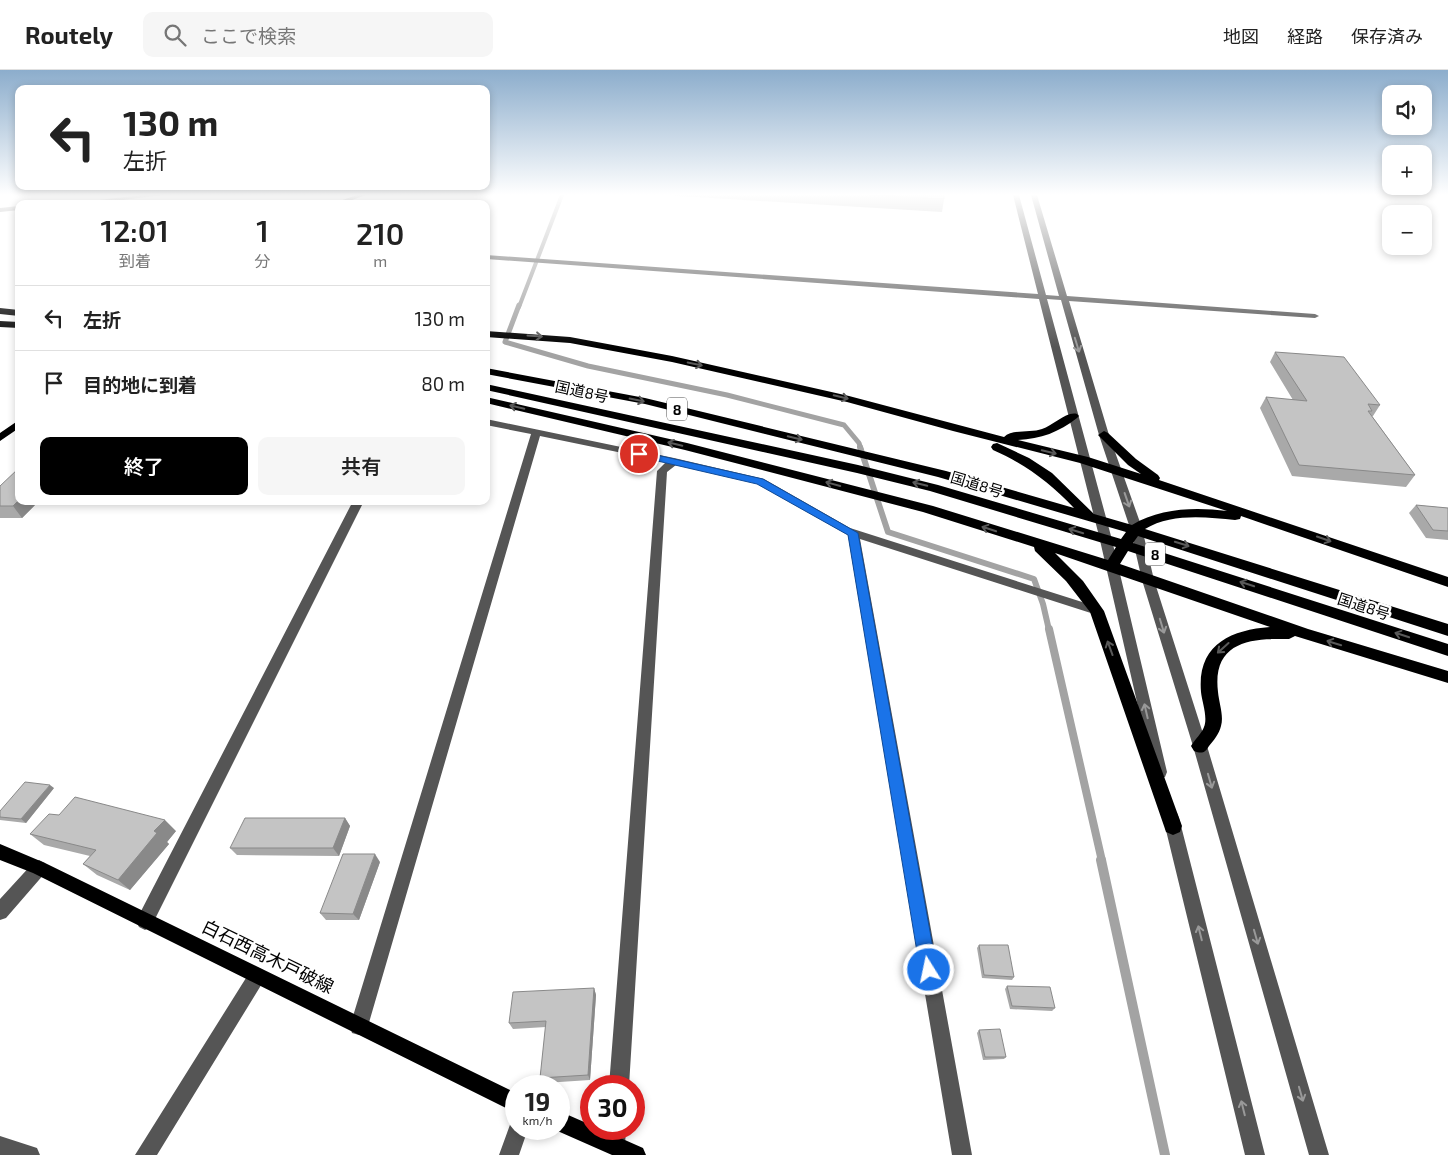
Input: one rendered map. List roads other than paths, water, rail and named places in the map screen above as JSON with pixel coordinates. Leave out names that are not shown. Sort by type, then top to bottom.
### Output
[{"type":"highway","points":[[0,311],[15,313]]},
{"type":"highway","points":[[0,324],[15,325]]},
{"type":"highway","points":[[490,334],[557,338],[672,359],[849,399],[957,429],[1084,460],[1278,523],[1448,582]]},
{"type":"highway","name":"国道8号","points":[[490,372],[645,401],[942,474],[1182,544],[1448,630]]},
{"type":"highway","name":"国道8号","points":[[490,388],[858,469],[934,488],[1178,561],[1448,650]]},
{"type":"highway","points":[[490,401],[687,447],[900,502],[1111,566],[1303,633],[1448,677]]},
{"type":"highway","points":[[957,429],[1011,438],[1034,436],[1057,429],[1073,416]]},
{"type":"highway","points":[[957,429],[1017,455],[1043,470],[1071,496],[1105,536]]},
{"type":"highway","points":[[1104,435],[1132,462],[1152,477],[1181,492]]},
{"type":"highway","points":[[1111,566],[1136,528],[1156,519],[1185,513],[1218,514],[1278,523]]},
{"type":"highway","points":[[1036,544],[1074,579],[1097,612],[1173,826]]},
{"type":"highway","points":[[1200,746],[1213,726],[1208,684],[1213,657],[1231,640],[1263,632],[1303,633]]},
{"type":"main road","points":[[0,438],[15,426]]},
{"type":"main road","name":"白石西高木戸破線","points":[[0,852],[39,868],[505,1098]]},
{"type":"main road","points":[[619,1140],[636,1155]]},
{"type":"street","points":[[1029,246],[1105,536],[1173,826],[1255,1155]]},
{"type":"street","points":[[1049,246],[1104,435],[1136,528],[1148,580],[1200,746],[1319,1155]]},
{"type":"street","points":[[490,257],[1315,316]]},
{"type":"street","points":[[490,423],[760,481],[842,529],[1097,612]]},
{"type":"street","points":[[359,1026],[536,433]]},
{"type":"street","points":[[621,1075],[662,471],[674,461]]},
{"type":"street","points":[[145,921],[357,505]]},
{"type":"street","points":[[853,533],[962,1155]]},
{"type":"street","points":[[0,912],[39,868]]},
{"type":"street","points":[[145,1155],[257,976]]},
{"type":"street","points":[[509,1155],[514,1140]]},
{"type":"street","points":[[0,1146],[30,1155]]},
{"type":"waterway","points":[[519,307],[543,246]]},
{"type":"waterway","points":[[519,305],[505,342],[588,366],[727,395],[844,425],[859,443],[861,449]]},
{"type":"waterway","points":[[860,447],[888,532],[1034,579],[1043,604],[1049,630]]},
{"type":"waterway","points":[[1049,629],[1102,861]]},
{"type":"waterway","points":[[1101,860],[1165,1155]]}]
